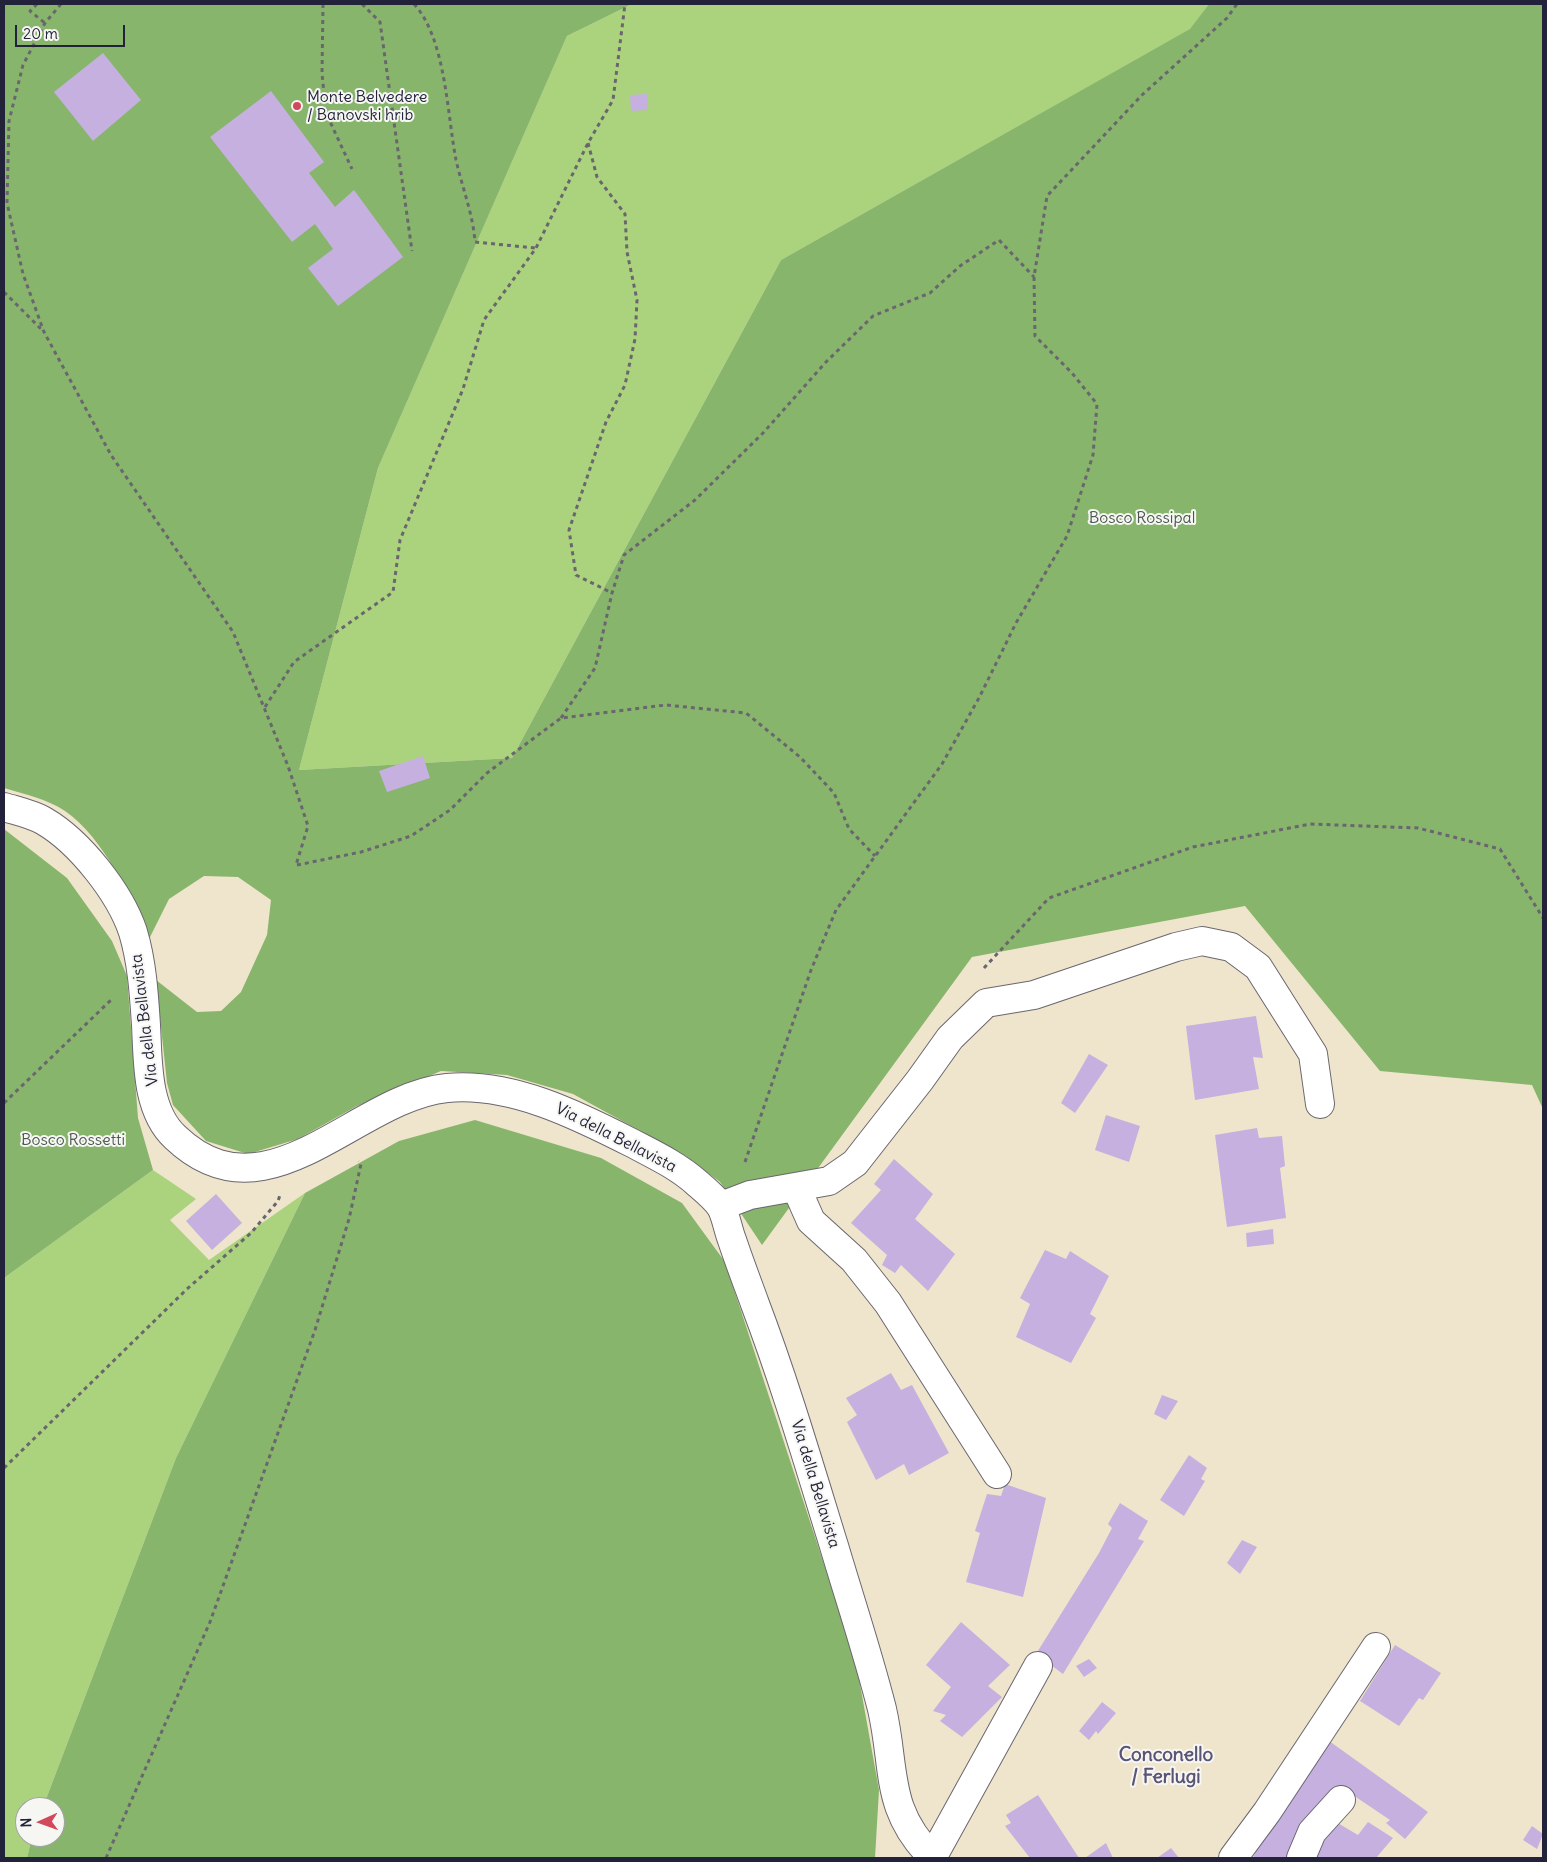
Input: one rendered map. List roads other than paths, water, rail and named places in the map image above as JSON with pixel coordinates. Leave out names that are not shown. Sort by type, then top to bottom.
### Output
[{"type":"street","name":"Via della Bellavista","points":[[4,807],[42,820],[74,844],[107,883],[132,929],[142,970],[150,1084],[158,1112],[172,1135],[195,1153],[208,1160],[251,1169],[294,1157],[339,1135],[378,1112],[420,1094],[447,1088],[488,1090],[547,1103],[595,1124],[674,1165],[695,1181],[720,1206],[779,1366],[860,1631],[882,1713],[890,1770],[899,1808],[914,1839],[933,1858]]},
{"type":"street","points":[[720,1206],[750,1196],[829,1181],[855,1163],[920,1080],[950,1038],[986,1003],[1034,995],[1176,947],[1202,941],[1231,947],[1258,967],[1313,1054],[1320,1104]]},
{"type":"street","points":[[796,1187],[811,1221],[854,1260],[888,1302],[997,1474]]},
{"type":"street","points":[[1233,1858],[1268,1812],[1376,1647]]},
{"type":"street","points":[[933,1858],[1038,1666]]},
{"type":"street","points":[[1301,1858],[1312,1832],[1341,1800]]},
{"type":"place","name":"Monte Belvedere / Banovski hrib","points":[[297,106]]},
{"type":"district","name":"Conconello / Ferlugi","points":[[1166,1767]]},
{"type":"park label","name":"Bosco Rossipal","points":[[1142,518]]},
{"type":"park label","name":"Bosco Rossetti","points":[[73,1140]]}]
